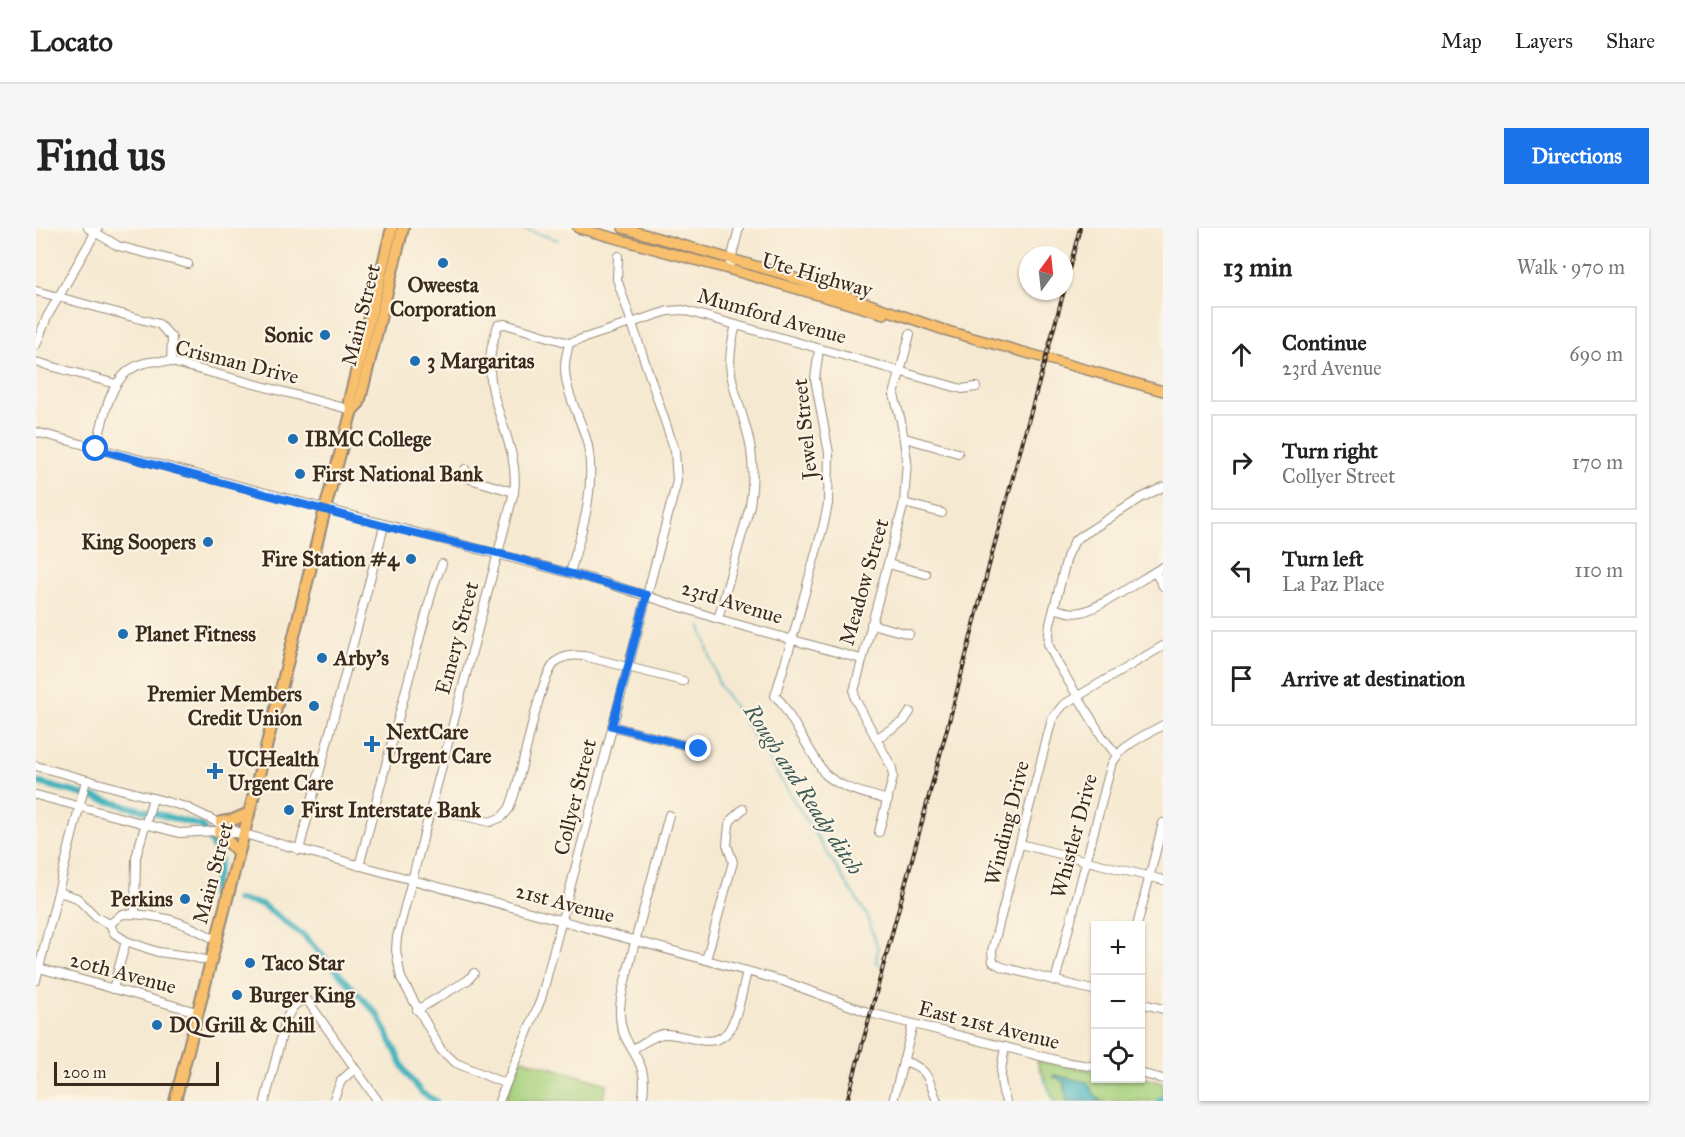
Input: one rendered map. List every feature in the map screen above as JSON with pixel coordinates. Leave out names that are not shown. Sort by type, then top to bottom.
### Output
[{"type":"highway","name":"Main Street","points":[[352,410],[349,401],[392,228]]},
{"type":"highway","name":"Main Street","points":[[175,1101],[325,509],[352,410],[359,403],[403,228]]},
{"type":"highway","points":[[238,852],[216,829],[249,813]]},
{"type":"main road","name":"Ute Highway","points":[[578,228],[728,268],[895,317],[907,318]]},
{"type":"main road","name":"Ute Highway","points":[[624,228],[731,258],[885,308],[907,318],[1163,392]]},
{"type":"street","points":[[728,268],[739,228]]},
{"type":"street","points":[[36,345],[57,297],[94,230],[118,246],[188,264]]},
{"type":"street","name":"Collyer Street","points":[[499,1101],[541,999],[675,494],[677,461],[617,279],[618,256]]},
{"type":"street","points":[[36,291],[159,324],[172,338],[171,362]]},
{"type":"street","name":"Mumford Avenue","points":[[569,343],[668,311],[683,310],[962,389],[976,387]]},
{"type":"street","name":"Emery Street","points":[[506,1084],[456,1063],[446,1055],[417,1010],[401,978],[396,950],[412,880],[513,492],[515,466],[491,385],[490,356],[495,334],[498,325],[505,324],[569,343]]},
{"type":"street","points":[[718,619],[753,488],[749,440],[729,370],[730,346],[736,325]]},
{"type":"street","name":"Meadow Street","points":[[879,832],[893,777],[892,768],[855,699],[854,691],[904,503],[907,482],[905,438],[894,395],[910,334]]},
{"type":"street","points":[[569,343],[566,379],[587,444],[590,471],[587,510],[570,573]]},
{"type":"street","name":"Jewel Street","points":[[819,349],[815,379],[829,453],[828,504],[775,696],[781,702],[824,773],[831,780],[888,800]]},
{"type":"street","name":"Crisman Drive","points":[[96,449],[110,395],[116,384],[139,363],[158,360],[352,410]]},
{"type":"street","points":[[36,362],[116,384]]},
{"type":"street","name":"23rd Avenue","points":[[36,432],[498,553],[647,595],[745,630],[792,639],[861,659]]},
{"type":"street","points":[[905,438],[958,453]]},
{"type":"street","points":[[465,468],[470,479],[513,492]]},
{"type":"street","points":[[1116,754],[1078,696],[1048,644],[1054,608],[1067,557],[1076,540],[1141,498],[1163,487]]},
{"type":"street","points":[[904,503],[942,513]]},
{"type":"street","points":[[299,849],[384,525]]},
{"type":"street","points":[[359,866],[434,584],[442,564]]},
{"type":"street","points":[[888,564],[926,574]]},
{"type":"street","points":[[1054,608],[1066,612],[1081,612],[1097,606],[1163,567]]},
{"type":"street","points":[[1155,572],[1163,586]]},
{"type":"street","points":[[871,624],[909,634]]},
{"type":"street","name":"Winding Drive","points":[[1091,990],[1002,967],[993,962],[992,951],[1052,719],[1063,705],[1163,646]]},
{"type":"street","points":[[431,808],[490,822],[502,817],[512,804],[545,679],[558,660],[579,656],[683,681]]},
{"type":"street","points":[[877,738],[904,721],[910,712]]},
{"type":"street","name":"Whistler Drive","points":[[1055,981],[1116,754],[1163,725]]},
{"type":"street","points":[[612,726],[699,749]]},
{"type":"street","name":"21st Avenue","points":[[36,766],[186,807],[216,829],[299,849],[783,981],[875,1014]]},
{"type":"street","points":[[36,980],[86,780]]},
{"type":"street","points":[[36,795],[80,803],[146,825],[179,833],[200,833],[216,829]]},
{"type":"street","points":[[135,914],[136,857],[153,798]]},
{"type":"street","points":[[706,960],[733,862],[727,845],[729,825],[743,809]]},
{"type":"street","points":[[642,1101],[645,1078],[641,1062],[625,1037],[620,1014],[621,999],[669,815]]},
{"type":"street","points":[[1138,921],[1163,823]]},
{"type":"street","points":[[1020,843],[1163,880]]},
{"type":"street","points":[[59,892],[77,898],[97,918],[110,924],[114,933],[126,941],[158,952],[210,962]]},
{"type":"street","points":[[110,924],[122,914],[171,918],[216,940]]},
{"type":"street","points":[[113,989],[126,941]]},
{"type":"street","name":"20th Avenue","points":[[39,968],[197,1012]]},
{"type":"street","points":[[633,1049],[662,1034],[708,1041],[717,1041],[724,1037],[732,1025],[747,971]]},
{"type":"street","points":[[417,1010],[468,980],[474,973]]},
{"type":"street","points":[[265,1101],[286,1019],[293,1007],[305,998],[378,1101]]},
{"type":"street","points":[[1145,1004],[1163,1009]]},
{"type":"street","name":"East 21st Avenue","points":[[875,1014],[1064,1062],[1091,1066]]},
{"type":"street","points":[[893,1101],[913,1024]]},
{"type":"street","points":[[1005,1047],[1000,1076],[1006,1101]]},
{"type":"street","points":[[903,1061],[920,1066],[925,1072],[937,1101]]},
{"type":"street","points":[[333,1101],[341,1081],[354,1069]]},
{"type":"street","points":[[1145,1074],[1163,1079]]},
{"type":"green space","points":[[522,1059],[607,1084],[602,1101],[504,1101]]},
{"type":"green space","points":[[1037,1061],[1091,1070],[1091,1083],[1145,1083],[1145,1078],[1163,1083],[1163,1101],[1054,1101]]},
{"type":"water","points":[[1054,1075],[1087,1082],[1102,1101],[1067,1101],[1064,1083],[1053,1077]]},
{"type":"waterway","name":"Rough and Ready ditch","points":[[520,228],[558,240]]},
{"type":"waterway","name":"Rough and Ready ditch","points":[[701,627],[719,685],[867,915],[878,948],[876,962],[880,965]]},
{"type":"waterway","points":[[36,782],[202,826],[220,860],[212,895],[217,898]]},
{"type":"waterway","points":[[237,900],[261,904],[303,935],[378,1015],[406,1073],[422,1093],[436,1101]]},
{"type":"waterway","name":"Rough and Ready ditch","points":[[1043,1077],[1054,1101]]},
{"type":"railway","points":[[1073,255],[1080,228]]},
{"type":"railway","points":[[847,1101],[1062,300]]},
{"type":"place","name":"Oweesta Corporation","points":[[443,263]]},
{"type":"place","name":"Sonic","points":[[325,335]]},
{"type":"place","name":"3 Margaritas","points":[[415,361]]},
{"type":"place","name":"IBMC College","points":[[293,439]]},
{"type":"place","name":"First National Bank","points":[[300,474]]},
{"type":"place","name":"King Soopers","points":[[208,542]]},
{"type":"place","name":"Fire Station #4","points":[[411,559]]},
{"type":"place","name":"Planet Fitness","points":[[123,634]]},
{"type":"place","name":"Arby's","points":[[322,658]]},
{"type":"place","name":"Premier Members Credit Union","points":[[314,706]]},
{"type":"place","name":"NextCare Urgent Care","points":[[372,744]]},
{"type":"place","name":"UCHealth Urgent Care","points":[[215,771]]},
{"type":"place","name":"First Interstate Bank","points":[[289,810]]},
{"type":"place","name":"Perkins","points":[[185,899]]},
{"type":"place","name":"Taco Star","points":[[250,963]]},
{"type":"place","name":"Burger King","points":[[237,995]]},
{"type":"place","name":"DQ Grill & Chill","points":[[157,1025]]},
{"type":"route","points":[[96,449],[396,529],[498,553],[647,595],[612,726],[699,749]]}]
